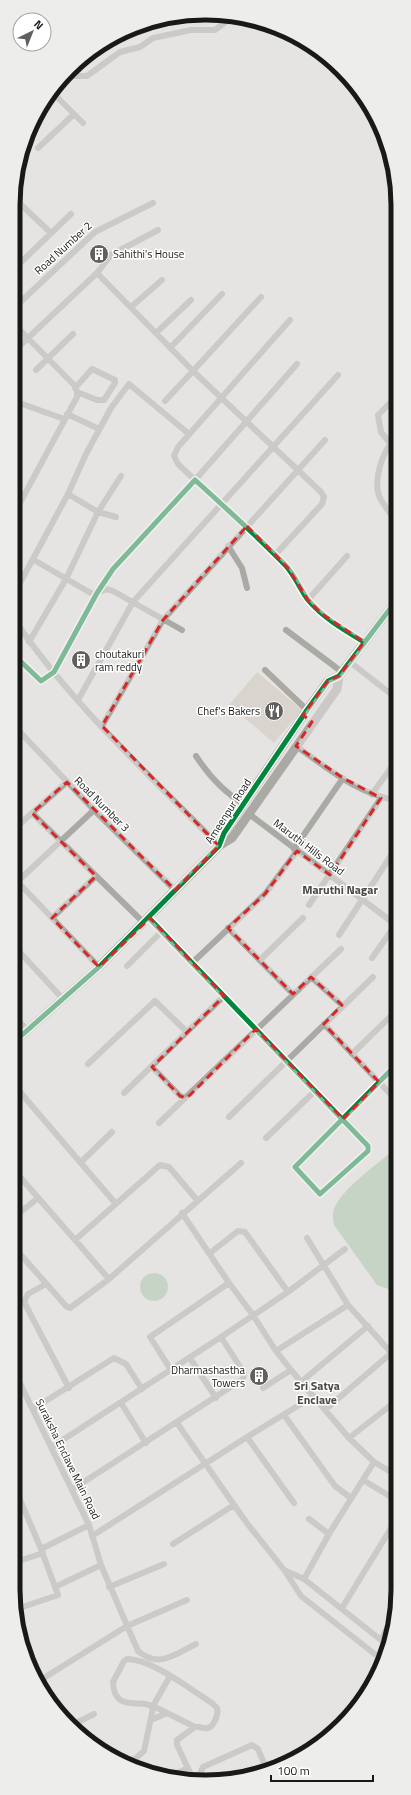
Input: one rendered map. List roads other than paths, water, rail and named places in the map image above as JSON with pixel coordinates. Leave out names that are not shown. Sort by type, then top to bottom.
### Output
[{"type":"street","points":[[72,76],[87,76],[120,52],[140,47],[153,38],[190,30],[215,30],[226,21]]},
{"type":"street","points":[[55,97],[83,123]]},
{"type":"street","points":[[38,148],[74,114]]},
{"type":"street","name":"Road Number 2","points":[[20,301],[94,232],[153,203]]},
{"type":"street","points":[[20,204],[51,234]]},
{"type":"street","points":[[20,263],[71,214]]},
{"type":"street","points":[[20,345],[97,272],[111,255],[158,230]]},
{"type":"street","points":[[97,272],[157,332],[170,348],[193,371],[321,492],[324,497],[322,504],[275,555]]},
{"type":"street","points":[[131,307],[162,280]]},
{"type":"street","points":[[170,348],[222,294]]},
{"type":"street","points":[[165,401],[261,297]]},
{"type":"street","points":[[157,332],[192,300]]},
{"type":"street","points":[[290,320],[189,434],[178,447],[174,456],[178,464],[194,480],[247,526],[288,568],[308,600],[322,614],[342,630],[364,642]]},
{"type":"street","points":[[20,331],[76,390],[97,400],[104,400],[115,383],[115,380],[92,369],[76,390],[77,397],[20,503]]},
{"type":"street","points":[[36,370],[73,334]]},
{"type":"street","points":[[20,661],[41,682],[54,672],[97,593],[113,569],[297,364]]},
{"type":"street","points":[[78,700],[133,602],[338,375]]},
{"type":"street","points":[[20,584],[68,494],[99,429],[111,408],[129,384],[189,434]]},
{"type":"street","points":[[391,402],[378,415],[381,432],[390,443],[383,455],[378,487],[380,499],[391,516]]},
{"type":"street","points":[[20,403],[66,416],[99,429]]},
{"type":"street","points":[[102,726],[163,620],[325,440]]},
{"type":"street","points":[[29,642],[66,579],[98,512],[121,476]]},
{"type":"street","points":[[68,494],[98,512],[116,517]]},
{"type":"street","points":[[228,546],[242,568],[247,588]]},
{"type":"street","points":[[308,600],[347,556]]},
{"type":"street","points":[[34,560],[89,592],[97,593],[106,589],[133,602],[182,630]]},
{"type":"street","name":"Ameenpur Road","points":[[20,1036],[99,967],[147,921],[175,890],[219,846],[224,833],[328,681],[341,674],[391,608]]},
{"type":"street","points":[[20,628],[29,642],[78,700],[219,846],[232,838],[312,722],[337,689],[341,674],[286,630]]},
{"type":"street","points":[[350,662],[391,694]]},
{"type":"street","points":[[265,670],[312,722]]},
{"type":"street","name":"Road Number 3","points":[[20,732],[94,810],[175,890]]},
{"type":"street","points":[[296,746],[343,778],[372,794],[381,798],[391,799]]},
{"type":"street","points":[[196,756],[215,782],[230,796],[244,804]]},
{"type":"street","points":[[372,794],[391,768]]},
{"type":"street","points":[[192,963],[265,894],[343,778]]},
{"type":"street","points":[[20,824],[67,782]]},
{"type":"street","points":[[309,905],[381,798]]},
{"type":"street","points":[[20,876],[94,810]]},
{"type":"street","points":[[32,813],[96,876],[147,921],[162,931],[316,1091],[343,1120],[368,1146],[368,1151],[320,1194],[295,1168],[343,1120],[379,1082],[391,1071]]},
{"type":"street","name":"Maruthi Hills Road","points":[[249,814],[391,920]]},
{"type":"street","points":[[339,935],[391,856]]},
{"type":"street","points":[[52,918],[96,876]]},
{"type":"street","points":[[20,884],[99,967]]},
{"type":"street","points":[[260,960],[303,918]]},
{"type":"street","points":[[228,928],[293,994]]},
{"type":"street","points":[[127,966],[162,931]]},
{"type":"street","points":[[372,958],[391,931]]},
{"type":"street","points":[[160,1123],[256,1029],[341,949]]},
{"type":"street","points":[[20,952],[63,999]]},
{"type":"street","points":[[311,977],[342,1005]]},
{"type":"street","points":[[229,1117],[342,1005],[373,977]]},
{"type":"street","points":[[124,1093],[224,996]]},
{"type":"street","points":[[88,1064],[155,1001],[187,1032]]},
{"type":"street","points":[[352,1054],[391,1016]]},
{"type":"street","points":[[20,1022],[27,1030]]},
{"type":"street","points":[[324,1024],[391,1095]]},
{"type":"street","points":[[152,1067],[180,1096],[185,1098]]},
{"type":"street","points":[[266,1138],[316,1091]]},
{"type":"street","points":[[20,1092],[116,1204]]},
{"type":"street","points":[[80,1162],[112,1132]]},
{"type":"street","points":[[20,1254],[66,1306],[70,1308],[109,1279],[182,1213],[241,1163]]},
{"type":"street","points":[[75,1240],[160,1165],[168,1167],[197,1200]]},
{"type":"street","points":[[20,1177],[109,1279]]},
{"type":"street","points":[[20,1212],[38,1198]]},
{"type":"street","points":[[182,1213],[229,1283],[253,1315],[276,1351],[291,1370],[326,1409],[349,1438],[374,1462],[391,1472]]},
{"type":"street","points":[[210,1253],[238,1232],[246,1232],[288,1292]]},
{"type":"street","points":[[307,1238],[348,1305],[391,1349]]},
{"type":"street","points":[[52,1446],[190,1358],[288,1292],[323,1264],[345,1249]]},
{"type":"street","points":[[171,1370],[150,1337],[229,1283]]},
{"type":"street","points":[[24,1302],[28,1294],[46,1284]]},
{"type":"street","points":[[20,1300],[24,1302],[69,1388]]},
{"type":"street","points":[[276,1351],[348,1305]]},
{"type":"street","points":[[301,1382],[368,1326]]},
{"type":"street","points":[[73,1489],[238,1384],[243,1379],[244,1373],[221,1337]]},
{"type":"street","points":[[326,1409],[391,1356]]},
{"type":"street","points":[[33,1408],[69,1388],[114,1358],[126,1364],[142,1390]]},
{"type":"street","points":[[190,1358],[216,1398]]},
{"type":"street","points":[[263,1388],[291,1370]]},
{"type":"street","name":"Suraksha Enclave Main Road","points":[[20,1383],[73,1489],[89,1525],[101,1566],[138,1651],[147,1658],[159,1661]]},
{"type":"street","points":[[92,1536],[247,1436],[314,1396]]},
{"type":"street","points":[[121,1403],[146,1443]]},
{"type":"street","points":[[349,1438],[391,1405]]},
{"type":"street","points":[[284,1415],[335,1486],[351,1498]]},
{"type":"street","points":[[176,1423],[234,1505],[285,1571],[301,1596],[378,1656]]},
{"type":"street","points":[[247,1436],[294,1503]]},
{"type":"street","points":[[304,1579],[329,1534],[374,1462]]},
{"type":"street","points":[[363,1480],[391,1497]]},
{"type":"street","points":[[20,1499],[42,1551],[58,1595],[21,1609]]},
{"type":"street","points":[[173,1544],[234,1505]]},
{"type":"street","points":[[309,1519],[329,1534]]},
{"type":"street","points":[[20,1560],[42,1551],[89,1525]]},
{"type":"street","points":[[342,1608],[391,1528]]},
{"type":"street","points":[[109,1586],[164,1564]]},
{"type":"street","points":[[55,1587],[101,1566]]},
{"type":"street","points":[[285,1571],[304,1579],[384,1642]]},
{"type":"street","points":[[43,1679],[127,1626],[187,1600]]},
{"type":"street","points":[[381,1640],[386,1630]]},
{"type":"street","points":[[155,1668],[159,1661],[196,1644]]},
{"type":"street","points":[[127,1659],[144,1662],[170,1676],[212,1703],[217,1708],[218,1715],[211,1726],[207,1728],[195,1727],[153,1706],[121,1701],[113,1686],[113,1682],[124,1661],[127,1659]]},
{"type":"street","points":[[132,1760],[144,1751],[153,1706],[170,1676]]},
{"type":"street","points":[[151,1720],[166,1713]]},
{"type":"street","points":[[76,1723],[94,1714]]},
{"type":"street","points":[[191,1775],[176,1742],[180,1736],[195,1727]]},
{"type":"street","points":[[203,1775],[201,1771],[203,1767],[250,1745],[255,1746],[258,1749],[265,1765]]},
{"type":"street","points":[[136,1758],[137,1762]]},
{"type":"street","points":[[178,1773],[188,1768]]},
{"type":"place","name":"Sahithi's House","points":[[99,254]]},
{"type":"place","name":"choutakuri ram reddy","points":[[81,660]]},
{"type":"place","name":"Chef's Bakers","points":[[274,711]]},
{"type":"place","name":"Dharmashastha Towers","points":[[259,1376]]},
{"type":"district","name":"Maruthi Nagar","points":[[340,890]]},
{"type":"district","name":"Sri Satya Enclave","points":[[317,1393]]}]
